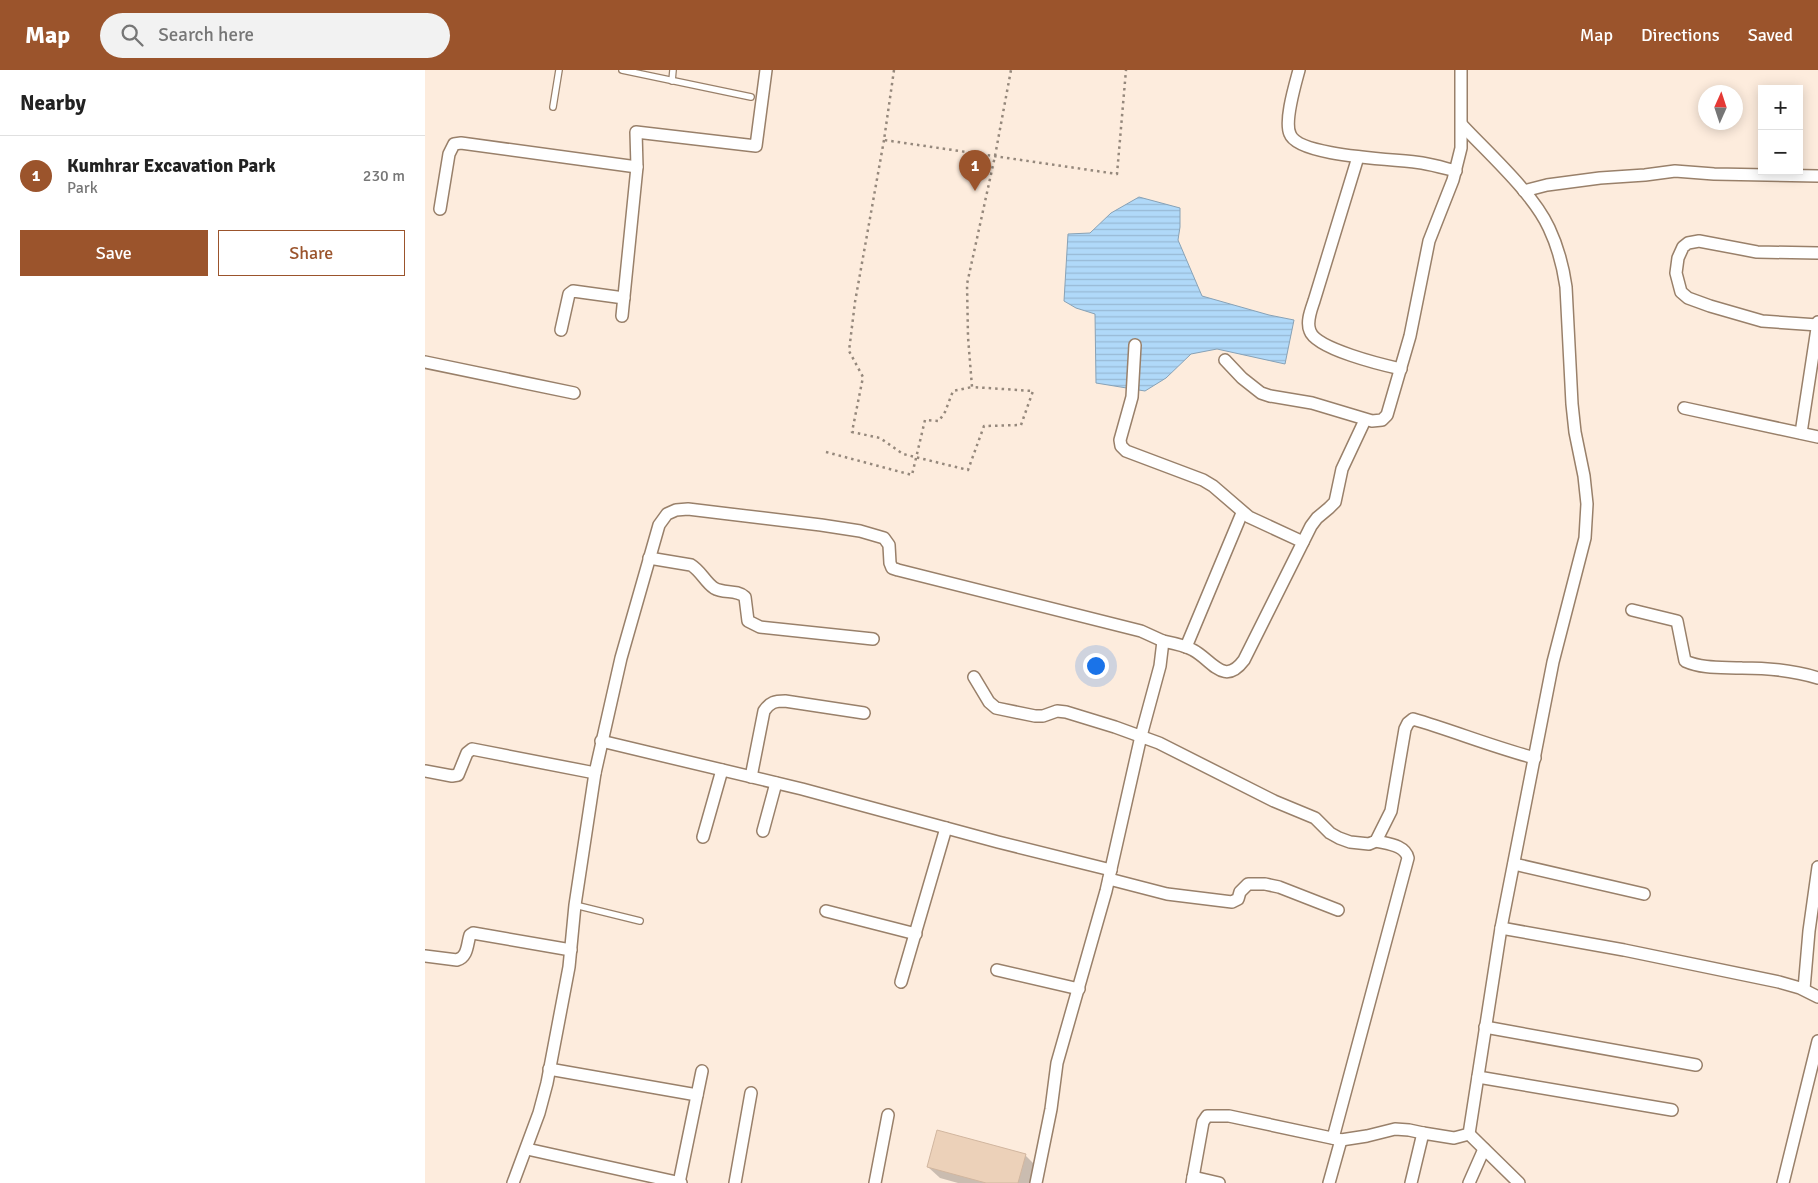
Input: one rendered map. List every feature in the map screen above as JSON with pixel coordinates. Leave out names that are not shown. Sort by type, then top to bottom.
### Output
[{"type":"street","points":[[622,316],[637,167],[636,132],[756,146],[766,70]]},
{"type":"street","points":[[1299,70],[1291,103],[1289,134],[1293,140],[1324,151],[1358,157],[1377,157],[1421,163],[1456,171]]},
{"type":"street","points":[[1225,360],[1242,378],[1261,393],[1269,396],[1312,403],[1365,420],[1382,420],[1387,415],[1412,328],[1429,241],[1456,171],[1461,148],[1461,70]]},
{"type":"street","points":[[1462,125],[1524,191],[1549,226],[1559,252],[1564,269],[1575,432],[1584,476],[1587,504],[1585,538],[1553,662],[1501,928],[1469,1134]]},
{"type":"street","points":[[440,209],[449,154],[454,144],[461,143],[637,167]]},
{"type":"street","points":[[1358,157],[1313,301],[1309,330],[1313,337],[1333,348],[1380,365],[1401,369]]},
{"type":"street","points":[[1524,191],[1547,185],[1601,178],[1645,176],[1675,170],[1714,174],[1818,176]]},
{"type":"street","points":[[1801,433],[1818,324],[1762,321],[1709,306],[1688,298],[1681,292],[1676,273],[1678,258],[1683,247],[1689,243],[1699,241],[1757,252],[1818,253]]},
{"type":"street","points":[[561,330],[569,294],[573,291],[624,298]]},
{"type":"street","points":[[1135,345],[1132,397],[1120,440],[1121,446],[1126,451],[1203,480],[1213,486],[1242,513],[1257,522],[1303,542]]},
{"type":"street","points":[[425,362],[574,393]]},
{"type":"street","points":[[1684,408],[1818,437]]},
{"type":"street","points":[[513,1183],[539,1113],[567,981],[575,905],[601,741],[649,558],[659,525],[667,514],[676,510],[688,509],[726,512],[860,531],[884,538],[889,545],[889,563],[892,568],[1141,631],[1201,654],[1218,670],[1228,672],[1238,668],[1244,660],[1303,542],[1317,518],[1335,502],[1342,469],[1365,420]]},
{"type":"street","points":[[1186,647],[1242,513]]},
{"type":"street","points":[[649,558],[691,565],[697,568],[716,589],[725,592],[740,592],[745,597],[748,620],[760,627],[873,639]]},
{"type":"street","points":[[1632,610],[1677,621],[1685,661],[1692,664],[1715,668],[1783,670],[1818,678]]},
{"type":"street","points":[[1036,1183],[1051,1109],[1057,1063],[1110,874],[1141,736],[1160,666],[1163,641]]},
{"type":"street","points":[[975,677],[989,702],[996,708],[1035,716],[1057,711],[1066,712],[1141,736],[1315,818],[1330,833],[1339,838],[1369,844],[1376,841],[1401,848],[1407,852],[1409,858],[1337,1139],[1329,1183]]},
{"type":"street","points":[[751,777],[764,711],[768,704],[775,701],[785,701],[864,713]]},
{"type":"street","points":[[1376,841],[1391,811],[1405,729],[1413,719],[1501,749],[1535,758]]},
{"type":"street","points":[[601,741],[776,783],[945,828],[1110,874],[1173,895],[1232,902],[1238,899],[1240,892],[1248,884],[1265,884],[1338,910]]},
{"type":"street","points":[[425,770],[452,776],[458,775],[467,753],[472,749],[595,773]]},
{"type":"street","points":[[703,837],[722,770]]},
{"type":"street","points":[[763,831],[776,783]]},
{"type":"street","points":[[901,982],[945,828]]},
{"type":"street","points":[[1514,864],[1644,894]]},
{"type":"street","points":[[1804,989],[1814,921],[1818,867]]},
{"type":"street","points":[[826,912],[916,934]]},
{"type":"street","points":[[1501,928],[1624,950],[1779,982],[1804,989],[1818,997]]},
{"type":"street","points":[[425,956],[462,959],[465,955],[470,935],[473,933],[571,950]]},
{"type":"street","points":[[997,970],[1079,989]]},
{"type":"street","points":[[1485,1027],[1696,1064]]},
{"type":"street","points":[[1783,1183],[1813,1082],[1818,1040]]},
{"type":"street","points":[[549,1069],[697,1095]]},
{"type":"street","points":[[527,1149],[680,1183],[702,1071]]},
{"type":"street","points":[[1478,1077],[1672,1110]]},
{"type":"street","points":[[735,1183],[751,1092]]},
{"type":"street","points":[[875,1183],[887,1116]]},
{"type":"street","points":[[1219,1183],[1192,1180],[1203,1122],[1207,1116],[1229,1116],[1337,1139],[1367,1136],[1395,1129],[1454,1138],[1469,1134]]},
{"type":"street","points":[[1411,1183],[1423,1133]]},
{"type":"street","points":[[1469,1134],[1519,1183]]},
{"type":"street","points":[[1469,1183],[1484,1149]]},
{"type":"lane","points":[[553,107],[559,70]]},
{"type":"lane","points":[[622,70],[751,97]]},
{"type":"lane","points":[[672,81],[673,70]]},
{"type":"lane","points":[[575,905],[640,922]]},
{"type":"path","points":[[826,452],[912,475],[917,458],[925,420],[939,421],[945,412],[953,391],[972,387],[1033,391],[1021,425],[984,426],[968,470],[917,458],[903,454],[880,438],[852,432],[863,377],[849,352],[855,302],[884,140],[894,70]]},
{"type":"path","points":[[972,387],[968,337],[967,284],[995,156],[1011,70]]},
{"type":"path","points":[[884,140],[1117,174],[1126,70]]},
{"type":"water","points":[[1139,197],[1180,208],[1178,240],[1202,296],[1294,320],[1285,364],[1217,349],[1191,354],[1166,378],[1145,391],[1096,383],[1095,314],[1076,308],[1064,301],[1068,234],[1090,233],[1111,213]]},
{"type":"building","points":[[937,1130],[1026,1154],[1018,1183],[986,1183],[927,1167]]},
{"type":"place","name":"Kumhrar Excavation Park","points":[[975,191]]}]
